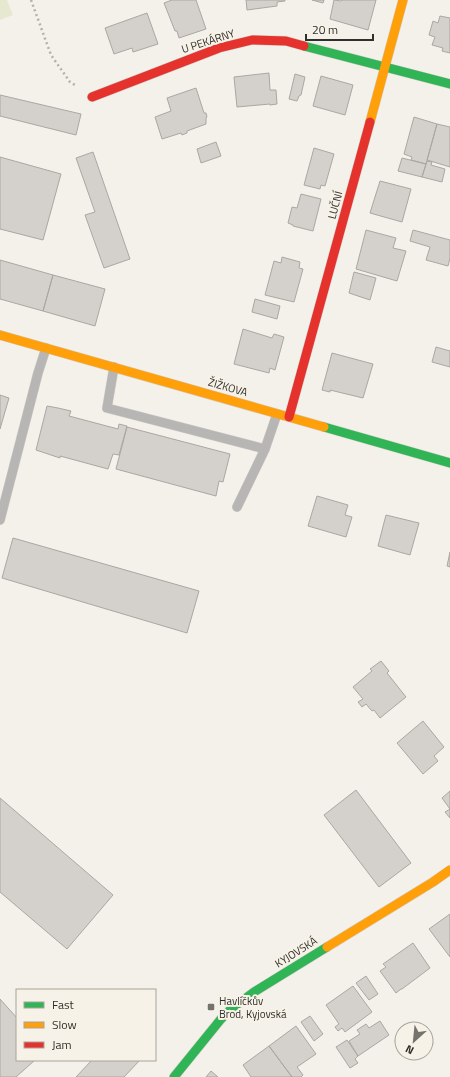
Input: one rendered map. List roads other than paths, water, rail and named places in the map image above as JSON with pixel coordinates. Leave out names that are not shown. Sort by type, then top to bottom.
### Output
[{"type":"street","name":"LUČNÍ","points":[[289,417],[403,0]]},
{"type":"street","name":"U PEKÁRNY","points":[[92,97],[219,48],[252,40],[286,41],[450,84]]},
{"type":"street","name":"ŽIŽKOVA","points":[[0,335],[450,462]]},
{"type":"street","name":"KYJOVSKÁ","points":[[174,1077],[221,1019],[231,1009],[267,984],[450,870]]},
{"type":"lane","points":[[0,520],[38,373],[46,348]]},
{"type":"lane","points":[[114,367],[107,408],[264,449]]},
{"type":"lane","points":[[237,507],[264,449],[277,414]]},
{"type":"place","name":"Havlíčkův Brod, Kyjovská","points":[[211,1007]]}]
